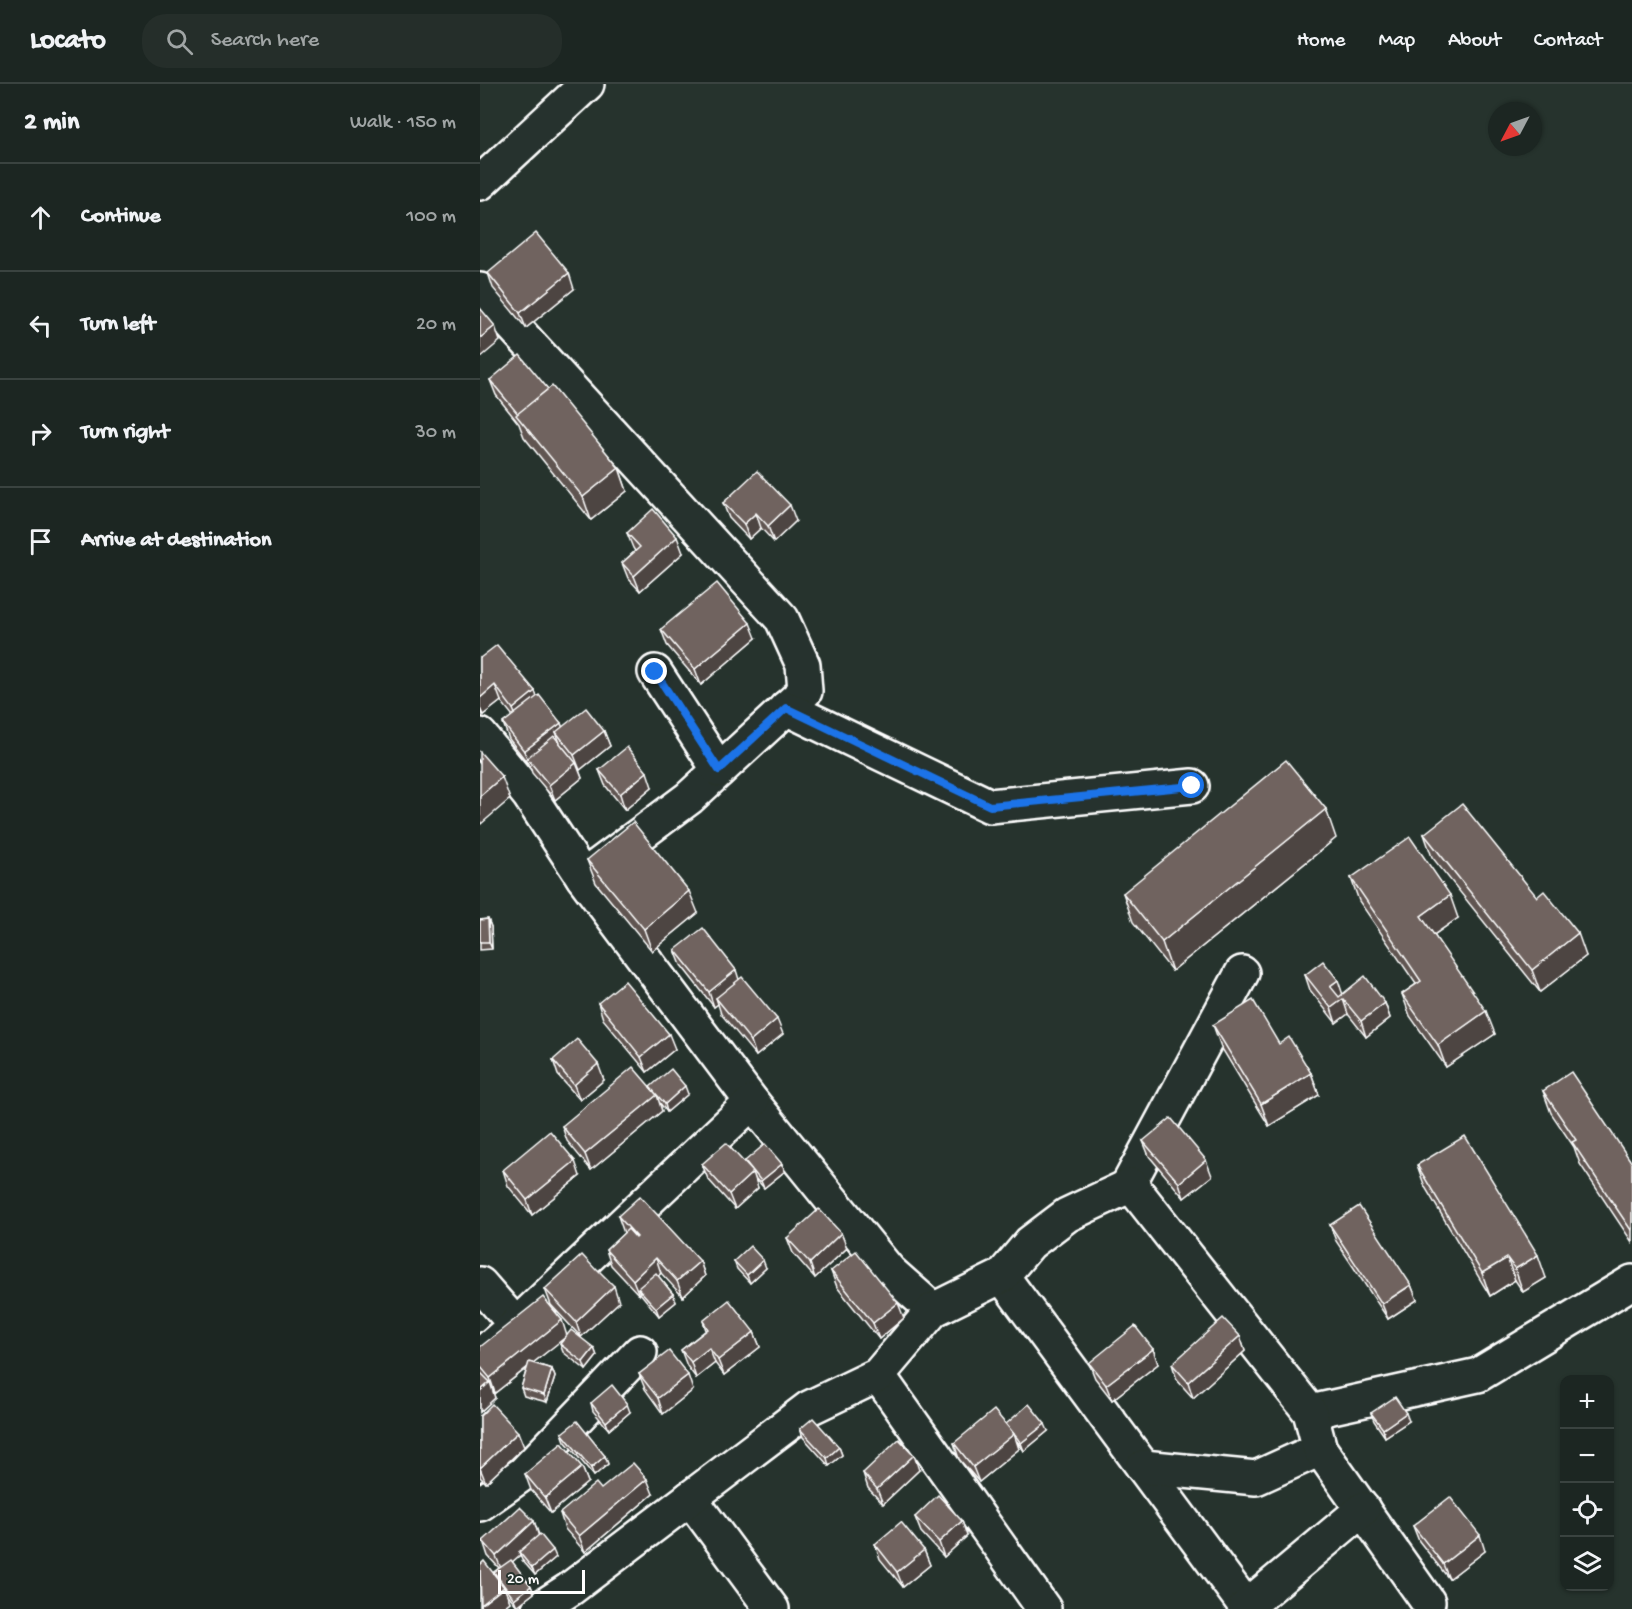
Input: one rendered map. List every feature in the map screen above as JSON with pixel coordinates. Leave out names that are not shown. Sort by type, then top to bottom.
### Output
[{"type":"street","points":[[480,183],[587,84]]},
{"type":"street","points":[[480,290],[782,619],[803,665],[805,691],[689,798],[583,877]]},
{"type":"street","points":[[655,672],[719,770]]},
{"type":"street","points":[[786,708],[990,806],[1192,786]]},
{"type":"street","points":[[480,735],[529,795],[583,877],[752,1102],[889,1271],[933,1310]]},
{"type":"street","points":[[1126,1187],[1242,973]]},
{"type":"street","points":[[480,1356],[516,1325],[752,1102]]},
{"type":"street","points":[[540,1609],[570,1589],[809,1408],[878,1375],[933,1310],[1002,1276],[1030,1244],[1067,1215],[1131,1185],[1310,1412],[1320,1449],[1428,1602]]},
{"type":"street","points":[[1002,1276],[1247,1608],[1363,1509]]},
{"type":"street","points":[[1310,1412],[1478,1374],[1632,1282]]},
{"type":"street","points":[[480,1284],[516,1325]]},
{"type":"street","points":[[480,1504],[524,1473],[640,1352]]},
{"type":"street","points":[[878,1375],[1044,1609]]},
{"type":"street","points":[[1143,1467],[1256,1478],[1320,1449]]},
{"type":"street","points":[[690,1498],[772,1609]]},
{"type":"building","points":[[536,233],[569,273],[520,313],[488,273]]},
{"type":"building","points":[[480,308],[495,326],[480,338]]},
{"type":"building","points":[[520,355],[548,389],[518,414],[490,380]]},
{"type":"building","points":[[552,386],[619,468],[583,497],[516,415]]},
{"type":"building","points":[[757,471],[790,505],[768,526],[756,513],[744,524],[723,503]]},
{"type":"building","points":[[653,509],[677,537],[634,576],[622,563],[640,547],[627,533]]},
{"type":"building","points":[[717,583],[750,623],[695,669],[661,629]]},
{"type":"building","points":[[497,645],[535,691],[513,709],[495,685],[480,698],[480,658]]},
{"type":"building","points":[[539,695],[561,723],[524,751],[503,723]]},
{"type":"building","points":[[586,708],[604,731],[574,755],[556,732]]},
{"type":"building","points":[[554,736],[576,763],[549,785],[527,758]]},
{"type":"building","points":[[627,747],[647,772],[620,794],[599,770]]},
{"type":"building","points":[[480,752],[502,777],[480,796]]},
{"type":"building","points":[[1286,760],[1326,809],[1162,942],[1123,893]]},
{"type":"building","points":[[1462,804],[1537,897],[1544,891],[1578,933],[1532,970],[1424,834]]},
{"type":"building","points":[[633,822],[689,891],[644,929],[587,860]]},
{"type":"building","points":[[1410,837],[1450,895],[1421,916],[1486,1011],[1438,1045],[1402,994],[1421,981],[1351,878]]},
{"type":"building","points":[[488,919],[489,942],[480,942],[480,920]]},
{"type":"building","points":[[703,928],[736,970],[709,992],[675,950]]},
{"type":"building","points":[[1323,961],[1338,980],[1330,986],[1339,997],[1365,976],[1385,1003],[1361,1021],[1343,999],[1331,1008],[1305,975]]},
{"type":"building","points":[[742,977],[777,1019],[751,1041],[716,998]]},
{"type":"building","points":[[625,981],[669,1034],[641,1057],[598,1003]]},
{"type":"building","points":[[1253,1000],[1279,1044],[1289,1037],[1311,1073],[1261,1104],[1213,1025]]},
{"type":"building","points":[[577,1039],[598,1064],[574,1085],[553,1060]]},
{"type":"building","points":[[633,1067],[657,1095],[585,1154],[562,1126]]},
{"type":"building","points":[[671,1069],[685,1086],[665,1104],[650,1087]]},
{"type":"building","points":[[1571,1072],[1632,1163],[1631,1230],[1572,1142],[1576,1140],[1543,1091]]},
{"type":"building","points":[[1171,1118],[1206,1160],[1179,1183],[1143,1141]]},
{"type":"building","points":[[550,1131],[575,1161],[527,1200],[503,1170]]},
{"type":"building","points":[[1465,1136],[1538,1255],[1515,1269],[1507,1258],[1482,1273],[1417,1165]]},
{"type":"building","points":[[726,1143],[753,1172],[729,1194],[702,1164]]},
{"type":"building","points":[[765,1144],[782,1164],[761,1181],[745,1161]]},
{"type":"building","points":[[640,1196],[700,1261],[677,1281],[656,1258],[633,1280],[606,1250],[628,1229],[637,1237],[618,1216]]},
{"type":"building","points":[[1359,1206],[1411,1285],[1382,1304],[1330,1225]]},
{"type":"building","points":[[819,1209],[841,1233],[810,1263],[787,1238]]},
{"type":"building","points":[[750,1246],[763,1260],[747,1275],[734,1261]]},
{"type":"building","points":[[856,1251],[898,1303],[873,1323],[831,1271]]},
{"type":"building","points":[[582,1255],[614,1286],[576,1322],[545,1289]]},
{"type":"building","points":[[656,1273],[673,1294],[656,1308],[638,1288]]},
{"type":"building","points":[[543,1297],[562,1320],[490,1378],[480,1366],[480,1347]]},
{"type":"building","points":[[729,1300],[754,1332],[718,1360],[709,1348],[691,1362],[681,1350],[708,1329],[703,1321]]},
{"type":"building","points":[[1223,1318],[1240,1336],[1188,1382],[1172,1364]]},
{"type":"building","points":[[1135,1326],[1153,1349],[1106,1385],[1089,1363]]},
{"type":"building","points":[[571,1330],[594,1348],[583,1362],[560,1344]]},
{"type":"building","points":[[669,1351],[688,1375],[658,1398],[639,1374]]},
{"type":"building","points":[[529,1362],[552,1369],[544,1395],[521,1388]]},
{"type":"building","points":[[480,1372],[490,1382],[480,1391]]},
{"type":"building","points":[[612,1385],[627,1404],[606,1422],[591,1403]]},
{"type":"building","points":[[1395,1397],[1406,1413],[1383,1429],[1371,1413]]},
{"type":"building","points":[[492,1404],[518,1432],[480,1468],[480,1416]]},
{"type":"building","points":[[1029,1404],[1045,1424],[1021,1443],[1006,1424]]},
{"type":"building","points":[[994,1410],[1014,1434],[973,1467],[954,1443]]},
{"type":"building","points":[[813,1418],[839,1447],[827,1458],[800,1429]]},
{"type":"building","points":[[577,1421],[605,1456],[591,1468],[562,1433]]},
{"type":"building","points":[[899,1439],[914,1455],[877,1489],[863,1473]]},
{"type":"building","points":[[562,1443],[582,1467],[545,1498],[525,1474]]},
{"type":"building","points":[[633,1463],[647,1479],[579,1536],[560,1513],[596,1483],[601,1489]]},
{"type":"building","points":[[938,1495],[962,1521],[939,1542],[915,1517]]},
{"type":"building","points":[[1450,1497],[1480,1535],[1443,1564],[1413,1526]]},
{"type":"building","points":[[520,1507],[534,1521],[496,1556],[483,1541]]},
{"type":"building","points":[[901,1522],[924,1550],[897,1572],[875,1544]]},
{"type":"building","points":[[540,1534],[553,1550],[532,1568],[519,1552]]},
{"type":"building","points":[[511,1560],[531,1586],[514,1599],[494,1572]]},
{"type":"building","points":[[484,1561],[504,1587],[481,1605],[480,1565]]},
{"type":"route","points":[[655,672],[719,770],[786,708],[990,806],[1192,786]]}]
